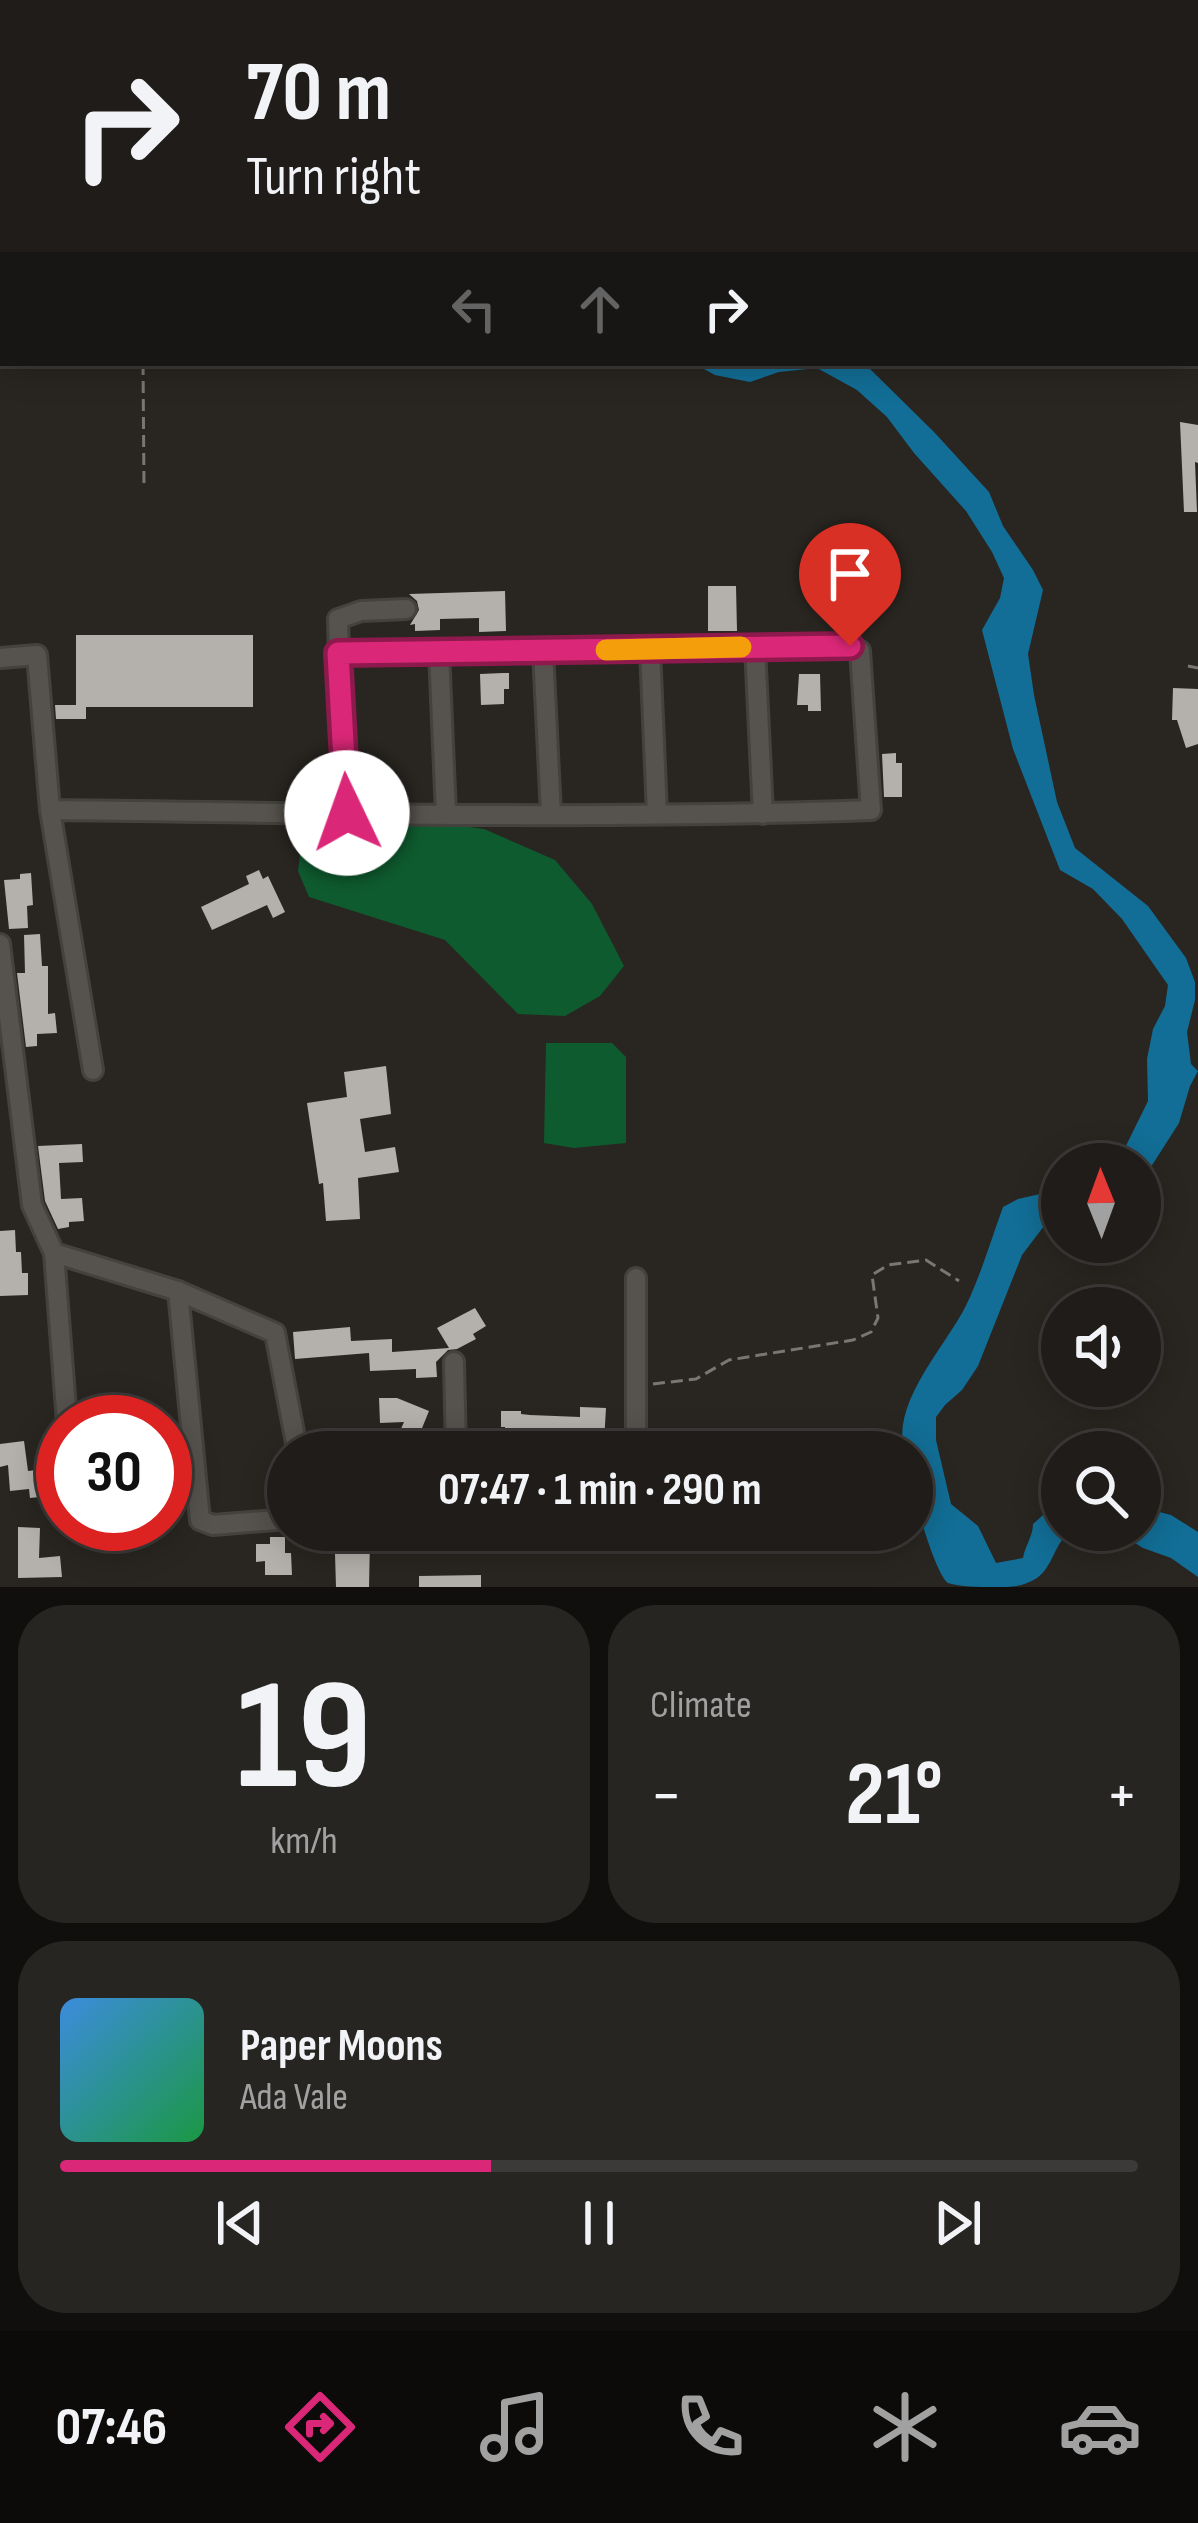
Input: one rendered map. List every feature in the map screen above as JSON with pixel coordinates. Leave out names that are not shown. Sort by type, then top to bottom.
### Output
[{"type":"street","points":[[347,813],[338,619],[361,611],[406,609]]},
{"type":"street","points":[[50,810],[763,814],[871,810],[860,651],[850,646],[338,653]]},
{"type":"street","points":[[755,647],[763,814]]},
{"type":"street","points":[[650,649],[656,814]]},
{"type":"street","points":[[543,651],[551,814]]},
{"type":"street","points":[[440,652],[446,814]]},
{"type":"street","points":[[0,658],[37,656],[50,810],[93,1070]]},
{"type":"street","points":[[0,944],[32,1204],[53,1253],[65,1395]]},
{"type":"street","points":[[53,1253],[178,1291],[275,1333],[294,1431]]},
{"type":"street","points":[[635,1431],[636,1278]]},
{"type":"street","points":[[178,1291],[200,1520],[213,1526],[267,1521]]},
{"type":"street","points":[[454,1362],[456,1431]]},
{"type":"path","points":[[143,366],[144,488]]},
{"type":"path","points":[[1188,666],[1198,668]]},
{"type":"path","points":[[635,1392],[650,1384],[696,1379],[729,1360],[853,1340],[871,1332],[878,1318],[872,1275],[888,1265],[926,1260],[959,1281]]},
{"type":"green space","points":[[349,823],[484,829],[555,860],[592,904],[624,966],[600,996],[565,1016],[518,1014],[445,940],[309,897],[298,871],[303,832]]},
{"type":"green space","points":[[546,1043],[612,1043],[626,1057],[626,1143],[574,1148],[544,1143]]},
{"type":"water","points":[[698,366],[869,368],[989,492],[1003,526],[1033,570],[1043,590],[1028,654],[1034,695],[1057,802],[1075,848],[1148,906],[1186,958],[1195,982],[1187,1032],[1191,1064],[1198,1071],[1179,1123],[1161,1151],[1161,1143],[1127,1143],[1148,1101],[1147,1059],[1168,985],[1122,919],[1093,889],[1060,870],[1013,749],[982,630],[1000,598],[1004,578],[992,552],[966,511],[887,417],[857,390],[817,368],[779,372],[750,382],[715,375]]},
{"type":"water","points":[[1041,1194],[1041,1230],[1022,1255],[978,1366],[936,1417],[936,1440],[951,1504],[978,1526],[996,1563],[1023,1558],[1033,1524],[1041,1517],[1041,1551],[1055,1551],[1043,1572],[1027,1583],[964,1586],[948,1583],[932,1551],[933,1431],[902,1431],[914,1392],[970,1297],[1003,1207]]},
{"type":"water","points":[[1161,1512],[1198,1532],[1198,1577],[1151,1551],[1161,1551]]},
{"type":"building","points":[[1180,422],[1198,425],[1197,512],[1184,512]]},
{"type":"building","points":[[708,586],[736,586],[737,631],[708,631]]},
{"type":"building","points":[[505,591],[506,631],[479,632],[479,618],[440,619],[440,630],[415,631],[415,624],[410,625],[419,610],[409,594]]},
{"type":"building","points":[[76,635],[253,635],[253,707],[86,707],[86,719],[56,719],[55,705],[76,705]]},
{"type":"building","points":[[509,673],[504,704],[481,705],[480,674]]},
{"type":"building","points":[[799,674],[820,674],[821,711],[797,705]]},
{"type":"building","points":[[1173,688],[1198,689],[1198,744],[1186,748],[1177,720],[1172,720]]},
{"type":"building","points":[[896,753],[896,763],[902,763],[902,797],[884,797],[882,754]]},
{"type":"building","points":[[259,870],[263,879],[268,876],[285,912],[273,918],[267,905],[212,930],[201,907],[249,884],[246,876]]},
{"type":"building","points":[[31,873],[33,905],[27,906],[28,928],[9,929],[4,880]]},
{"type":"building","points":[[40,934],[42,966],[48,966],[48,1014],[55,1013],[57,1033],[37,1034],[37,1046],[26,1047],[17,973],[25,973],[24,935]]},
{"type":"building","points":[[386,1066],[391,1114],[360,1119],[365,1152],[395,1147],[399,1172],[358,1178],[360,1219],[326,1221],[307,1103],[347,1097],[344,1072]]},
{"type":"building","points":[[82,1144],[83,1162],[59,1163],[61,1199],[82,1198],[84,1221],[58,1229],[45,1201],[38,1146]]},
{"type":"building","points":[[15,1230],[22,1273],[28,1273],[28,1295],[0,1296],[0,1231]]},
{"type":"building","points":[[475,1308],[486,1326],[473,1334],[476,1339],[448,1350],[436,1362],[437,1377],[416,1378],[416,1369],[370,1371],[369,1353],[295,1359],[293,1332],[350,1327],[351,1341],[392,1339],[392,1352],[449,1348],[437,1328]]},
{"type":"building","points":[[379,1398],[397,1398],[429,1411],[421,1431],[400,1431],[404,1422],[380,1423]]},
{"type":"building","points":[[580,1407],[606,1408],[605,1431],[505,1431],[501,1427],[501,1411],[580,1417]]},
{"type":"building","points":[[24,1441],[28,1471],[36,1470],[36,1497],[30,1498],[29,1489],[10,1491],[8,1465],[0,1467],[0,1444]]},
{"type":"building","points":[[18,1527],[36,1528],[39,1558],[60,1556],[62,1577],[18,1578]]},
{"type":"building","points":[[256,1544],[267,1544],[267,1551],[291,1553],[292,1575],[265,1575],[265,1561],[256,1562]]},
{"type":"building","points":[[370,1551],[369,1587],[336,1587],[335,1554]]},
{"type":"building","points":[[481,1575],[481,1587],[419,1587],[419,1576]]},
{"type":"slow traffic","points":[[606,650],[741,647]]},
{"type":"route","points":[[347,813],[338,653],[850,646]]}]
